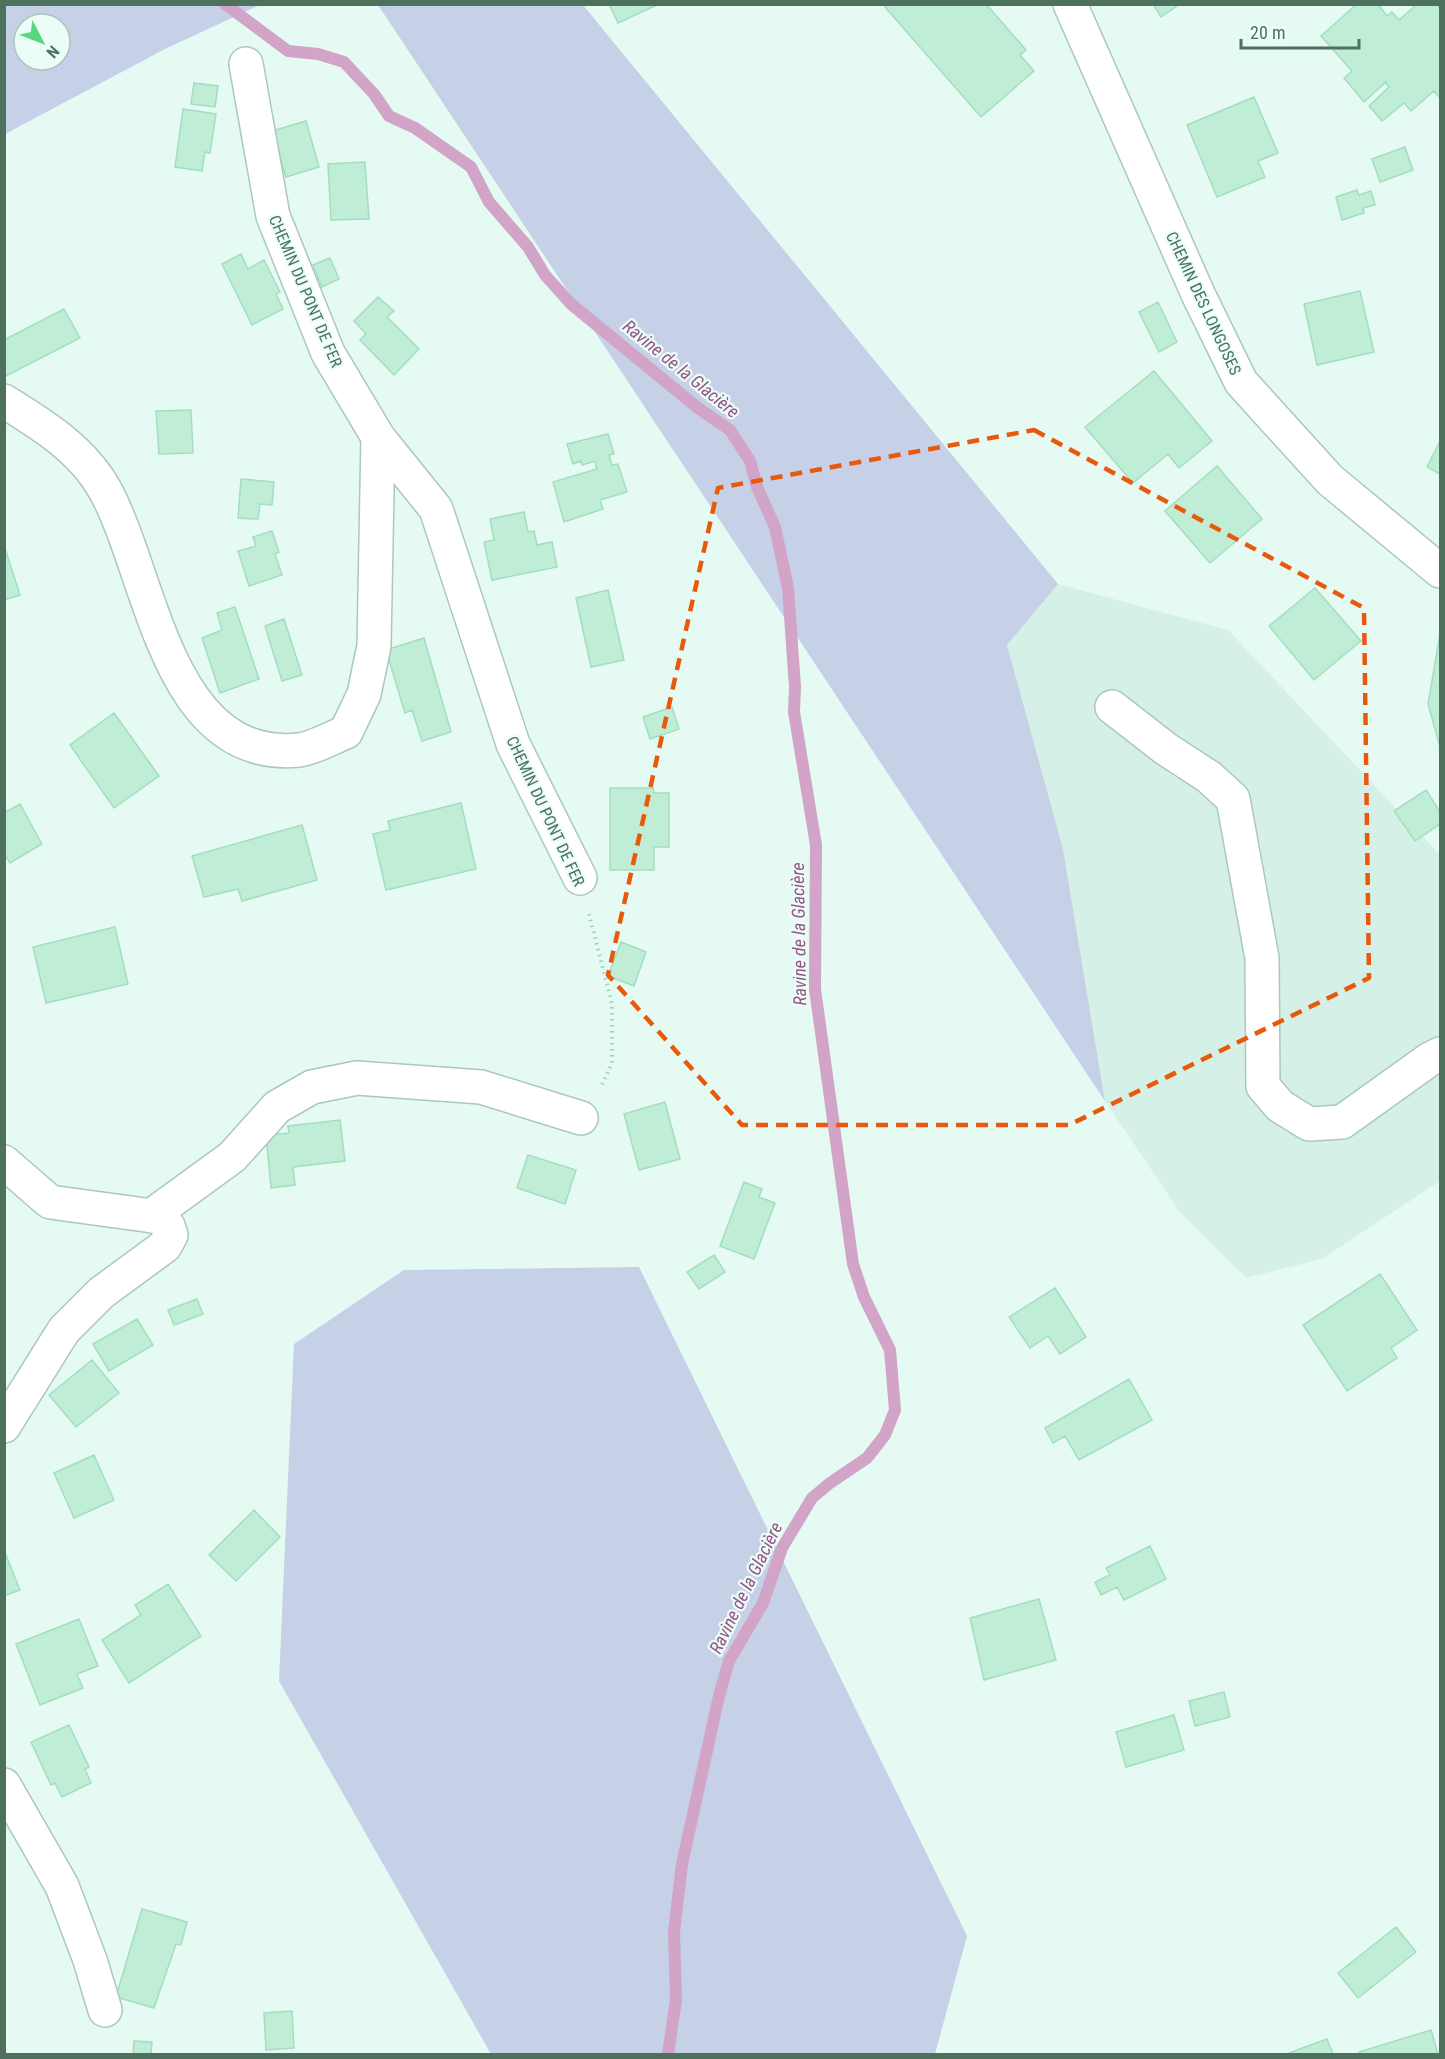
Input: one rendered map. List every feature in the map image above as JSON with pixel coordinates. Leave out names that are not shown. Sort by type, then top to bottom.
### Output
[{"type":"street","name":"CHEMIN DES LONGOSES","points":[[1070,4],[1198,294],[1241,382],[1330,480],[1440,571]]},
{"type":"street","name":"CHEMIN DU PONT DE FER","points":[[246,64],[273,216],[328,353],[378,437],[436,508],[513,744],[580,878]]},
{"type":"street","points":[[4,401],[80,454],[106,490],[178,678],[223,730],[255,747],[300,750],[346,732],[364,694],[374,646],[378,437]]},
{"type":"street","points":[[1112,707],[1166,749],[1209,777],[1233,799],[1262,958],[1263,1086],[1280,1106],[1309,1124],[1342,1122],[1440,1054]]},
{"type":"street","points":[[150,1216],[232,1157],[277,1107],[312,1087],[357,1078],[481,1086],[581,1118]]},
{"type":"street","points":[[4,1162],[50,1202],[160,1217],[168,1226],[171,1235],[165,1246],[101,1293],[64,1330],[4,1426]]},
{"type":"street","points":[[4,1785],[62,1886],[90,1960],[105,2010]]},
{"type":"path","name":"CHEMIN DU PONT DE FER","points":[[580,878],[612,1004],[612,1063],[593,1103],[581,1118]]},
{"type":"highlighted area","points":[[1034,430],[1364,608],[1369,978],[1069,1125],[742,1125],[608,975],[718,488]]},
{"type":"shaded area","points":[[5,4],[260,4],[165,49],[5,134]]},
{"type":"shaded area","points":[[378,5],[583,5],[1058,584],[1007,645],[1063,849],[1105,1101]]},
{"type":"shaded area","points":[[1058,584],[1228,630],[1440,855],[1440,1181],[1322,1259],[1246,1278],[1179,1211],[1105,1101],[1063,849],[1007,645]]},
{"type":"shaded area","points":[[639,1267],[967,1936],[935,2054],[491,2054],[279,1681],[294,1344],[404,1270]]},
{"type":"building","points":[[609,4],[657,4],[657,5],[618,23]]},
{"type":"building","points":[[888,4],[986,4],[1026,50],[1020,55],[1034,71],[981,117],[885,7]]},
{"type":"building","points":[[1153,4],[1180,4],[1161,17]]},
{"type":"building","points":[[1357,4],[1378,4],[1387,16],[1392,12],[1399,20],[1417,4],[1437,4],[1440,9],[1440,98],[1434,91],[1411,111],[1404,103],[1382,121],[1369,106],[1389,87],[1386,82],[1364,102],[1344,78],[1352,71],[1321,36]]},
{"type":"building","points":[[194,83],[218,86],[215,107],[191,104]]},
{"type":"building","points":[[1254,97],[1278,153],[1258,161],[1265,177],[1217,197],[1187,125]]},
{"type":"building","points":[[183,109],[216,114],[210,153],[205,152],[202,171],[175,167]]},
{"type":"building","points":[[306,121],[319,167],[286,177],[272,131]]},
{"type":"building","points":[[1405,147],[1413,170],[1380,182],[1372,159]]},
{"type":"building","points":[[365,162],[369,219],[331,220],[328,164]]},
{"type":"building","points":[[1357,190],[1359,195],[1371,191],[1375,205],[1363,208],[1364,213],[1342,220],[1336,197]]},
{"type":"building","points":[[241,254],[248,269],[264,260],[280,292],[276,294],[283,309],[252,325],[222,264]]},
{"type":"building","points":[[330,258],[339,279],[322,287],[313,265]]},
{"type":"building","points":[[1360,291],[1374,352],[1317,365],[1304,304]]},
{"type":"building","points":[[378,297],[394,311],[387,317],[419,349],[394,375],[360,340],[366,334],[354,321]]},
{"type":"building","points":[[1158,302],[1177,342],[1159,352],[1139,312]]},
{"type":"building","points":[[64,309],[80,338],[4,377],[4,340]]},
{"type":"building","points":[[1154,371],[1212,441],[1179,468],[1168,454],[1133,483],[1085,427]]},
{"type":"building","points":[[191,410],[193,453],[159,454],[156,411]]},
{"type":"building","points":[[608,434],[614,454],[609,455],[612,465],[618,464],[627,492],[600,500],[603,509],[564,522],[553,482],[597,469],[595,461],[582,465],[581,461],[573,464],[567,444]]},
{"type":"building","points":[[1440,441],[1440,474],[1427,467]]},
{"type":"building","points":[[1217,466],[1262,519],[1210,563],[1165,511]]},
{"type":"building","points":[[241,479],[274,482],[272,505],[260,504],[258,519],[238,518]]},
{"type":"building","points":[[524,512],[528,532],[534,531],[537,545],[552,542],[557,567],[492,580],[484,542],[494,540],[490,519]]},
{"type":"building","points":[[272,531],[279,552],[275,554],[282,575],[249,586],[238,551],[256,546],[253,537]]},
{"type":"building","points":[[4,545],[20,595],[4,600]]},
{"type":"building","points":[[1315,588],[1361,641],[1314,680],[1269,626]]},
{"type":"building","points":[[608,590],[624,660],[591,667],[576,598]]},
{"type":"building","points":[[235,607],[259,679],[220,693],[202,638],[222,630],[217,613]]},
{"type":"building","points":[[284,619],[302,675],[282,681],[265,626]]},
{"type":"building","points":[[1440,634],[1440,747],[1428,704]]},
{"type":"building","points":[[424,638],[451,732],[422,741],[412,710],[405,713],[386,650]]},
{"type":"building","points":[[672,707],[679,729],[650,739],[643,717]]},
{"type":"building","points":[[114,713],[159,776],[114,808],[70,745]]},
{"type":"building","points":[[610,788],[653,788],[654,793],[669,793],[669,847],[654,847],[654,870],[610,870]]},
{"type":"building","points":[[1426,790],[1440,812],[1440,824],[1415,841],[1394,811]]},
{"type":"building","points":[[461,803],[476,869],[386,890],[373,834],[390,830],[388,821]]},
{"type":"building","points":[[20,804],[42,844],[10,863],[4,854],[4,813]]},
{"type":"building","points":[[302,825],[317,880],[242,901],[238,889],[204,897],[192,856]]},
{"type":"building","points":[[115,927],[128,984],[46,1003],[33,947]]},
{"type":"building","points":[[621,942],[646,952],[634,986],[608,976]]},
{"type":"building","points":[[665,1102],[680,1159],[639,1170],[624,1114]]},
{"type":"building","points":[[340,1120],[345,1161],[293,1167],[295,1185],[271,1188],[266,1135],[289,1133],[288,1126]]},
{"type":"building","points":[[528,1155],[576,1170],[565,1204],[517,1188]]},
{"type":"building","points":[[744,1182],[762,1189],[759,1197],[775,1203],[754,1259],[720,1246]]},
{"type":"building","points":[[714,1255],[725,1272],[699,1289],[687,1272]]},
{"type":"building","points":[[1380,1274],[1417,1330],[1391,1348],[1397,1358],[1347,1391],[1303,1325]]},
{"type":"building","points":[[1055,1288],[1086,1337],[1060,1354],[1048,1336],[1030,1348],[1009,1317]]},
{"type":"building","points":[[197,1299],[203,1314],[174,1325],[168,1310]]},
{"type":"building","points":[[137,1319],[153,1345],[109,1371],[93,1344]]},
{"type":"building","points":[[92,1360],[119,1393],[76,1427],[49,1395]]},
{"type":"building","points":[[1129,1379],[1152,1420],[1079,1460],[1065,1436],[1053,1443],[1045,1428]]},
{"type":"building","points":[[94,1455],[114,1500],[74,1518],[54,1473]]},
{"type":"building","points":[[254,1510],[280,1537],[236,1581],[209,1555]]},
{"type":"building","points":[[1150,1546],[1166,1579],[1124,1600],[1117,1587],[1101,1595],[1095,1582],[1110,1575],[1106,1568]]},
{"type":"building","points":[[4,1550],[20,1590],[4,1596]]},
{"type":"building","points":[[168,1584],[201,1636],[129,1683],[102,1640],[141,1615],[135,1605]]},
{"type":"building","points":[[1039,1599],[1056,1660],[984,1680],[970,1618]]},
{"type":"building","points":[[79,1619],[98,1666],[77,1674],[83,1688],[40,1705],[16,1644]]},
{"type":"building","points":[[1224,1692],[1230,1717],[1195,1726],[1189,1701]]},
{"type":"building","points":[[1174,1715],[1184,1750],[1126,1767],[1116,1732]]},
{"type":"building","points":[[69,1725],[89,1767],[85,1769],[91,1783],[62,1797],[55,1783],[51,1785],[31,1742]]},
{"type":"building","points":[[142,1909],[187,1922],[181,1945],[176,1944],[154,2008],[116,1997]]},
{"type":"building","points":[[1396,1927],[1416,1952],[1358,1998],[1338,1973]]},
{"type":"building","points":[[292,2011],[294,2048],[266,2050],[264,2013]]},
{"type":"building","points":[[1431,2030],[1438,2054],[1359,2054],[1359,2052]]},
{"type":"building","points":[[1327,2039],[1333,2054],[1287,2054],[1297,2050]]},
{"type":"building","points":[[134,2041],[152,2042],[151,2054],[133,2054]]},
{"type":"waterway","name":"Ravine de la Glacière","points":[[225,4],[288,51],[318,54],[344,62],[374,94],[389,116],[415,128],[471,167],[489,202],[528,247],[545,275],[571,304],[698,408],[730,430],[750,461],[757,487],[775,527],[788,588],[795,687],[794,712],[816,845],[815,989],[853,1264],[864,1297],[890,1350],[895,1410],[885,1435],[867,1458],[812,1498],[782,1548],[763,1603],[729,1661],[719,1696],[682,1864],[674,1932],[676,2000],[668,2054]]}]
